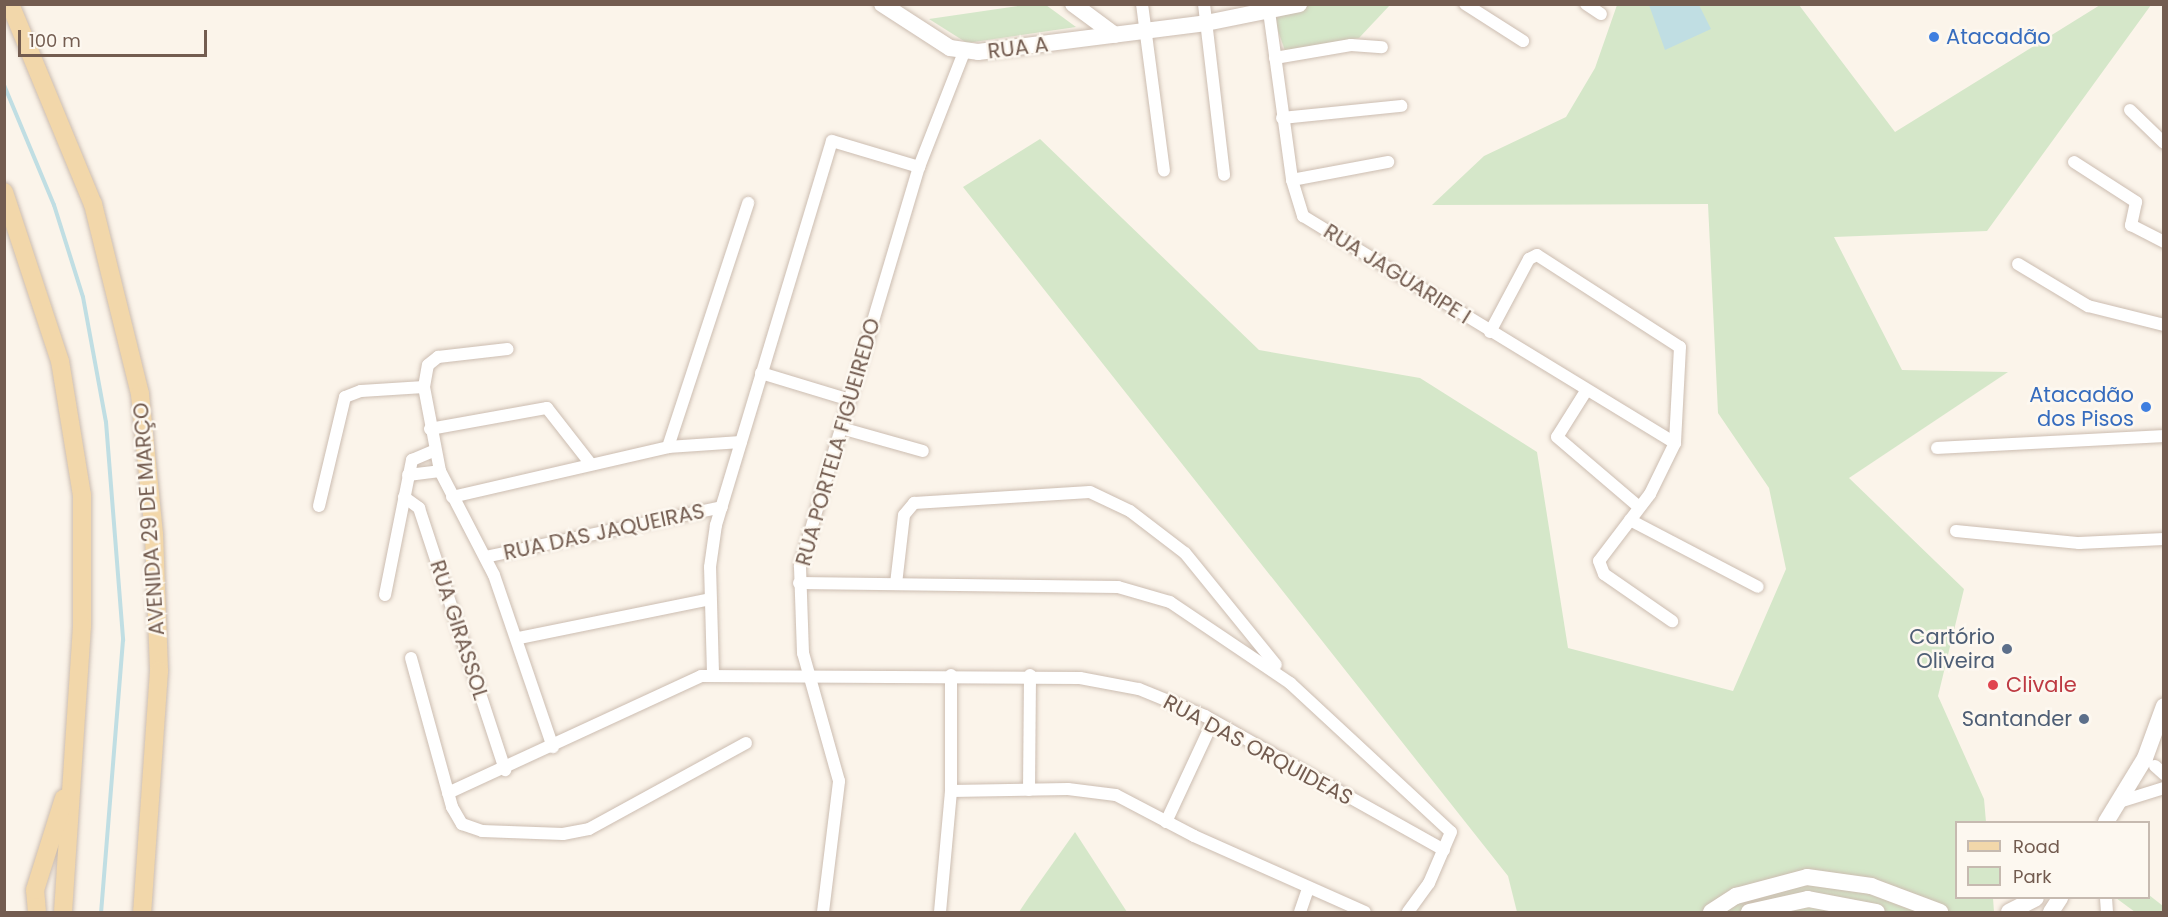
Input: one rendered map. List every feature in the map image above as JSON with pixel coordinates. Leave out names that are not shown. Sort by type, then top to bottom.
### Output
[{"type":"main road","name":"AVENIDA 29 DE MARÇO","points":[[10,4],[93,204],[140,394],[154,534],[159,671],[142,912]]},
{"type":"main road","name":"RUA A","points":[[882,4],[894,17],[964,52],[1206,23],[1299,4]]},
{"type":"main road","points":[[1073,4],[1115,35]]},
{"type":"main road","points":[[4,192],[60,361],[79,459],[84,575],[75,759],[63,912]]},
{"type":"main road","points":[[2107,821],[2145,758],[2163,706]]},
{"type":"main road","points":[[37,912],[40,872],[75,759]]},
{"type":"main road","points":[[1711,912],[1736,896],[1807,877],[1871,886],[1940,912]]},
{"type":"main road","points":[[1749,912],[1808,899],[1877,912]]},
{"type":"main road","points":[[2009,912],[2032,899]]},
{"type":"main road","points":[[2051,912],[2059,899]]},
{"type":"street","points":[[1142,4],[1164,171]]},
{"type":"street","points":[[1204,4],[1224,175]]},
{"type":"street","points":[[1465,4],[1523,41]]},
{"type":"street","points":[[1586,4],[1601,14]]},
{"type":"street","name":"RUA JAGUARIPE I","points":[[1268,9],[1292,180],[1303,216],[1586,391],[1675,442]]},
{"type":"street","points":[[1275,58],[1351,45],[1382,47]]},
{"type":"street","name":"RUA PORTELA FIGUEIREDO","points":[[824,912],[839,781],[811,673],[803,653],[799,583],[841,428],[919,167],[964,52]]},
{"type":"street","points":[[1282,118],[1401,106]]},
{"type":"street","points":[[2130,110],[2163,143]]},
{"type":"street","points":[[713,673],[710,599],[712,546],[761,373],[832,141],[919,167]]},
{"type":"street","points":[[1292,180],[1388,162]]},
{"type":"street","points":[[2074,162],[2136,202],[2131,225],[2163,242]]},
{"type":"street","points":[[668,447],[748,203]]},
{"type":"street","points":[[1490,332],[1529,259],[1544,258],[1680,347],[1675,442],[1639,507],[1599,567],[1672,621]]},
{"type":"street","points":[[2018,264],[2088,306],[2163,325]]},
{"type":"street","points":[[508,349],[431,361],[424,387],[430,429],[440,471],[485,557],[519,638],[553,747]]},
{"type":"street","points":[[761,373],[850,400]]},
{"type":"street","points":[[319,506],[341,402],[361,391],[424,387]]},
{"type":"street","points":[[1586,391],[1557,437],[1639,507]]},
{"type":"street","points":[[430,429],[546,408],[560,418],[590,463]]},
{"type":"street","points":[[841,428],[923,451]]},
{"type":"street","points":[[1936,448],[2163,436]]},
{"type":"street","points":[[452,497],[590,463],[668,447],[741,442]]},
{"type":"street","points":[[385,595],[408,475],[417,455],[435,450]]},
{"type":"street","points":[[408,475],[440,471]]},
{"type":"street","points":[[896,584],[904,515],[914,503],[1090,492],[1130,511],[1185,552],[1290,683]]},
{"type":"street","name":"RUA GIRASSOL","points":[[404,496],[418,508],[505,770]]},
{"type":"street","name":"RUA DAS JAQUEIRAS","points":[[485,557],[722,507]]},
{"type":"street","points":[[1630,520],[1758,587]]},
{"type":"street","points":[[1956,531],[2079,543],[2163,539]]},
{"type":"street","points":[[799,583],[1133,589],[1207,623],[1290,683],[1451,832],[1408,912]]},
{"type":"street","points":[[519,638],[710,599]]},
{"type":"street","points":[[411,658],[456,817],[470,827],[579,833],[617,818],[746,743]]},
{"type":"street","name":"RUA DAS ORQUIDEAS","points":[[448,793],[505,770],[686,681],[713,673],[1030,675],[1119,684],[1213,721],[1443,850]]},
{"type":"street","points":[[940,912],[951,791],[951,675]]},
{"type":"street","points":[[1029,790],[1030,675]]},
{"type":"street","points":[[1166,822],[1213,721]]},
{"type":"street","points":[[2119,802],[2163,788]]},
{"type":"street","points":[[951,791],[1029,790],[1116,795],[1166,822],[1308,889],[1365,912]]},
{"type":"street","points":[[1300,912],[1308,889]]},
{"type":"green space","points":[[1390,4],[1359,38],[1285,51],[1274,19],[1306,5]]},
{"type":"green space","points":[[1024,5],[1046,5],[1076,27],[967,43],[929,19]]},
{"type":"green space","points":[[1617,5],[1799,5],[1895,132],[2100,5],[2151,5],[1987,231],[1834,237],[1902,370],[2008,372],[1849,478],[1964,589],[1938,696],[1984,799],[1986,821],[1955,821],[1955,899],[1993,899],[1994,912],[1517,912],[1508,876],[963,187],[1040,139],[1259,350],[1420,378],[1537,452],[1568,648],[1733,691],[1786,569],[1769,488],[1718,413],[1708,204],[1432,205],[1484,156],[1566,117],[1595,68]]},
{"type":"green space","points":[[1075,832],[1127,912],[1019,912],[1029,897]]},
{"type":"green space","points":[[2150,896],[2163,906],[2163,912],[2135,912],[2117,899],[2150,899]]},
{"type":"water","points":[[1649,5],[1699,5],[1711,29],[1665,50]]},
{"type":"waterway","points":[[4,85],[54,205],[83,297],[106,422],[123,640],[101,912]]},
{"type":"place","name":"Atacadão","points":[[1934,37]]},
{"type":"place","name":"Atacadão dos Pisos","points":[[2146,407]]},
{"type":"place","name":"Cartório Oliveira","points":[[2007,649]]},
{"type":"place","name":"Clivale","points":[[1993,685]]},
{"type":"place","name":"Santander","points":[[2084,719]]}]
